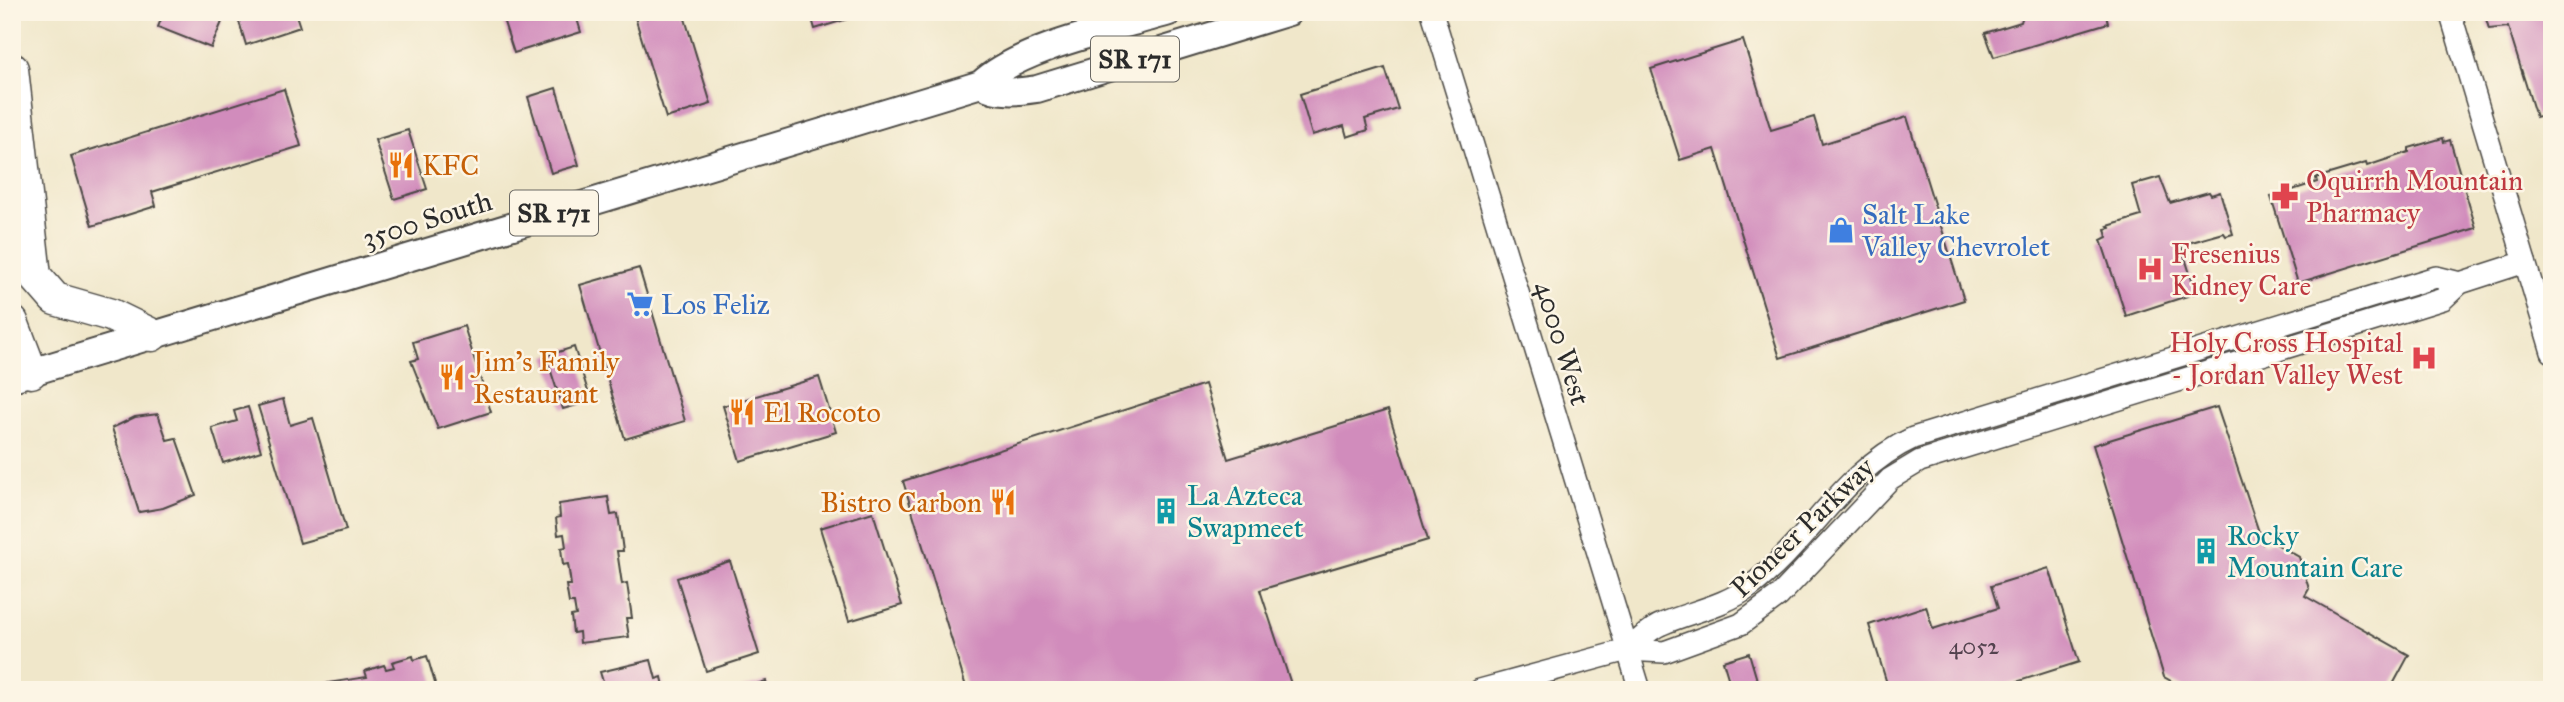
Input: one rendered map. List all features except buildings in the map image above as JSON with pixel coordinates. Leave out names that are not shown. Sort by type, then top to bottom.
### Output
[{"type":"highway","points":[[12,69],[35,276],[55,299],[111,316],[152,335]]},
{"type":"highway","points":[[12,322],[21,375]]},
{"type":"main road","name":"3500 South","points":[[21,375],[981,84],[1007,66],[1043,51],[1169,12]]},
{"type":"main road","name":"3500 South","points":[[981,84],[990,89],[1007,91],[1037,89],[1289,12]]},
{"type":"street","name":"4000 West","points":[[1432,12],[1640,690]]},
{"type":"street","points":[[2450,12],[2552,352]]},
{"type":"street","name":"Pioneer Parkway","points":[[1627,650],[1660,624],[1716,607],[1752,586],[1857,474],[1895,446],[1913,438],[2436,277],[2460,283],[2525,262]]},
{"type":"street","points":[[1480,690],[1627,650]]},
{"type":"place","name":"KFC","points":[[401,165]]},
{"type":"place","name":"Oquirrh Mountain Pharmacy","points":[[2285,196]]},
{"type":"place","name":"Salt Lake Valley Chevrolet","points":[[1841,230]]},
{"type":"place","name":"Fresenius Kidney Care","points":[[2150,269]]},
{"type":"place","name":"Los Feliz","points":[[640,304]]},
{"type":"place","name":"Holy Cross Hospital - Jordan Valley West","points":[[2424,358]]},
{"type":"place","name":"Jim's Family Restaurant","points":[[452,377]]},
{"type":"place","name":"El Rocoto","points":[[742,412]]},
{"type":"place","name":"Bistro Carbon","points":[[1003,502]]},
{"type":"place","name":"La Azteca Swapmeet","points":[[1166,511]]},
{"type":"place","name":"Rocky Mountain Care","points":[[2206,551]]}]
